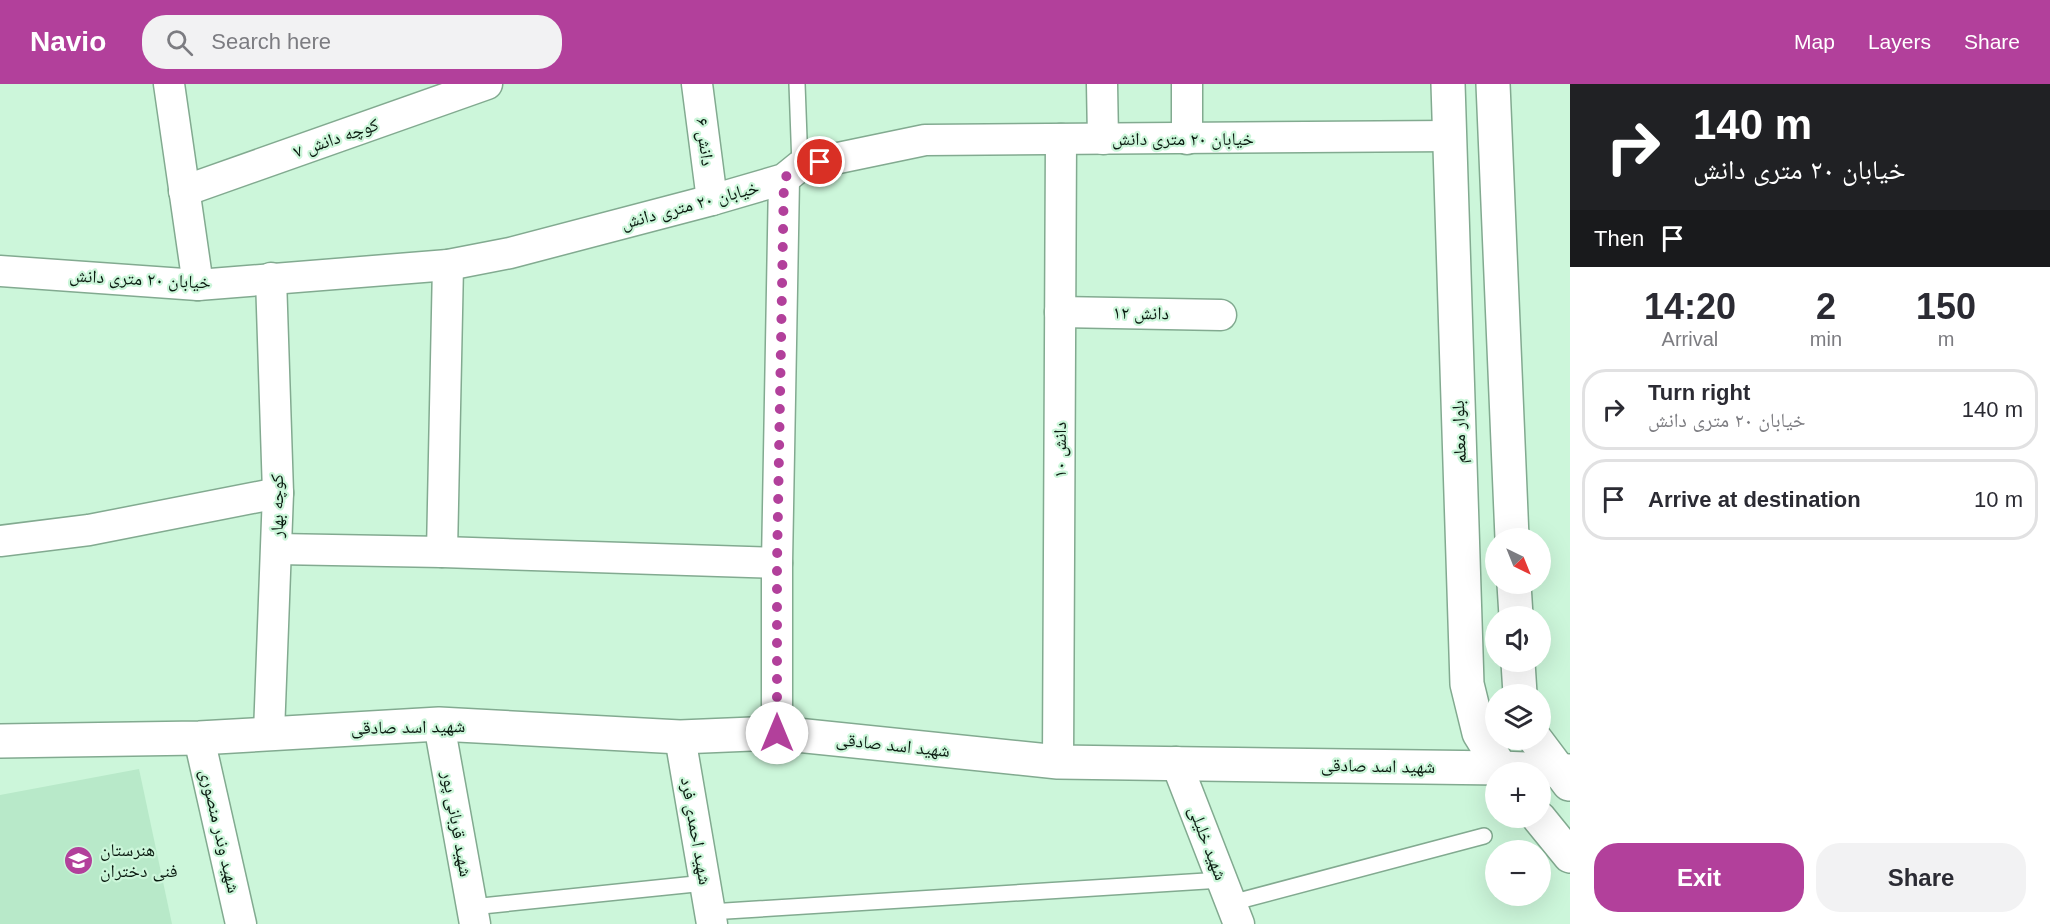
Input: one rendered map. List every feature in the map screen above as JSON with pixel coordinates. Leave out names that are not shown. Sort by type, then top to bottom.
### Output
[{"type":"street","points":[[170,84],[198,285]]},
{"type":"street","name":"کوچه دانش ۷","points":[[184,191],[488,84]]},
{"type":"street","name":"دانش ۶","points":[[697,84],[712,200]]},
{"type":"street","points":[[1102,84],[1103,139]]},
{"type":"street","points":[[1187,84],[1187,140]]},
{"type":"street","name":"بلوار معلم","points":[[1448,84],[1467,684],[1479,733],[1496,762]]},
{"type":"street","points":[[1493,84],[1512,528]]},
{"type":"street","name":"خیابان ۲۰ متری دانش","points":[[0,271],[198,285],[448,266],[510,253],[712,200],[792,172],[924,140],[1187,140],[1450,136]]},
{"type":"street","name":"دانش ۱۰","points":[[1058,762],[1061,139]]},
{"type":"street","points":[[777,733],[777,564],[792,172]]},
{"type":"street","points":[[442,552],[448,266]]},
{"type":"street","name":"کوچه بهار","points":[[269,733],[278,493],[271,278]]},
{"type":"street","name":"دانش ۱۲","points":[[1060,312],[1221,315]]},
{"type":"street","points":[[0,541],[89,530],[278,493]]},
{"type":"street","points":[[277,549],[442,552],[777,564]]},
{"type":"street","name":"شهید اسد صادقی","points":[[0,741],[199,738],[439,724],[680,737],[777,733],[1058,762],[1176,762],[1485,770]]},
{"type":"street","name":"شهید قربانی پور","points":[[439,724],[474,915]]},
{"type":"street","name":"شهید احمدی فرد","points":[[680,737],[711,918]]},
{"type":"street","name":"شهید وندر منصوری","points":[[199,738],[241,924]]},
{"type":"street","points":[[1544,750],[1566,776]]},
{"type":"street","name":"شهید خلیلی","points":[[1176,762],[1231,902]]},
{"type":"street","name":"شهید اسد صادقی","points":[[1551,775],[1566,776]]},
{"type":"street","points":[[1547,828],[1570,856]]},
{"type":"lane","points":[[792,172],[797,84]]},
{"type":"lane","points":[[711,918],[1231,902],[1484,836]]},
{"type":"lane","points":[[474,915],[705,883]]},
{"type":"shaded area","name":"هنرستان فنی دختران","points":[[139,769],[172,924],[0,924],[0,795]]},
{"type":"place","name":"هنرستان فنی دختران","points":[[79,860]]},
{"type":"route","points":[[777,733],[777,564],[784,178],[800,166],[820,162]]}]
